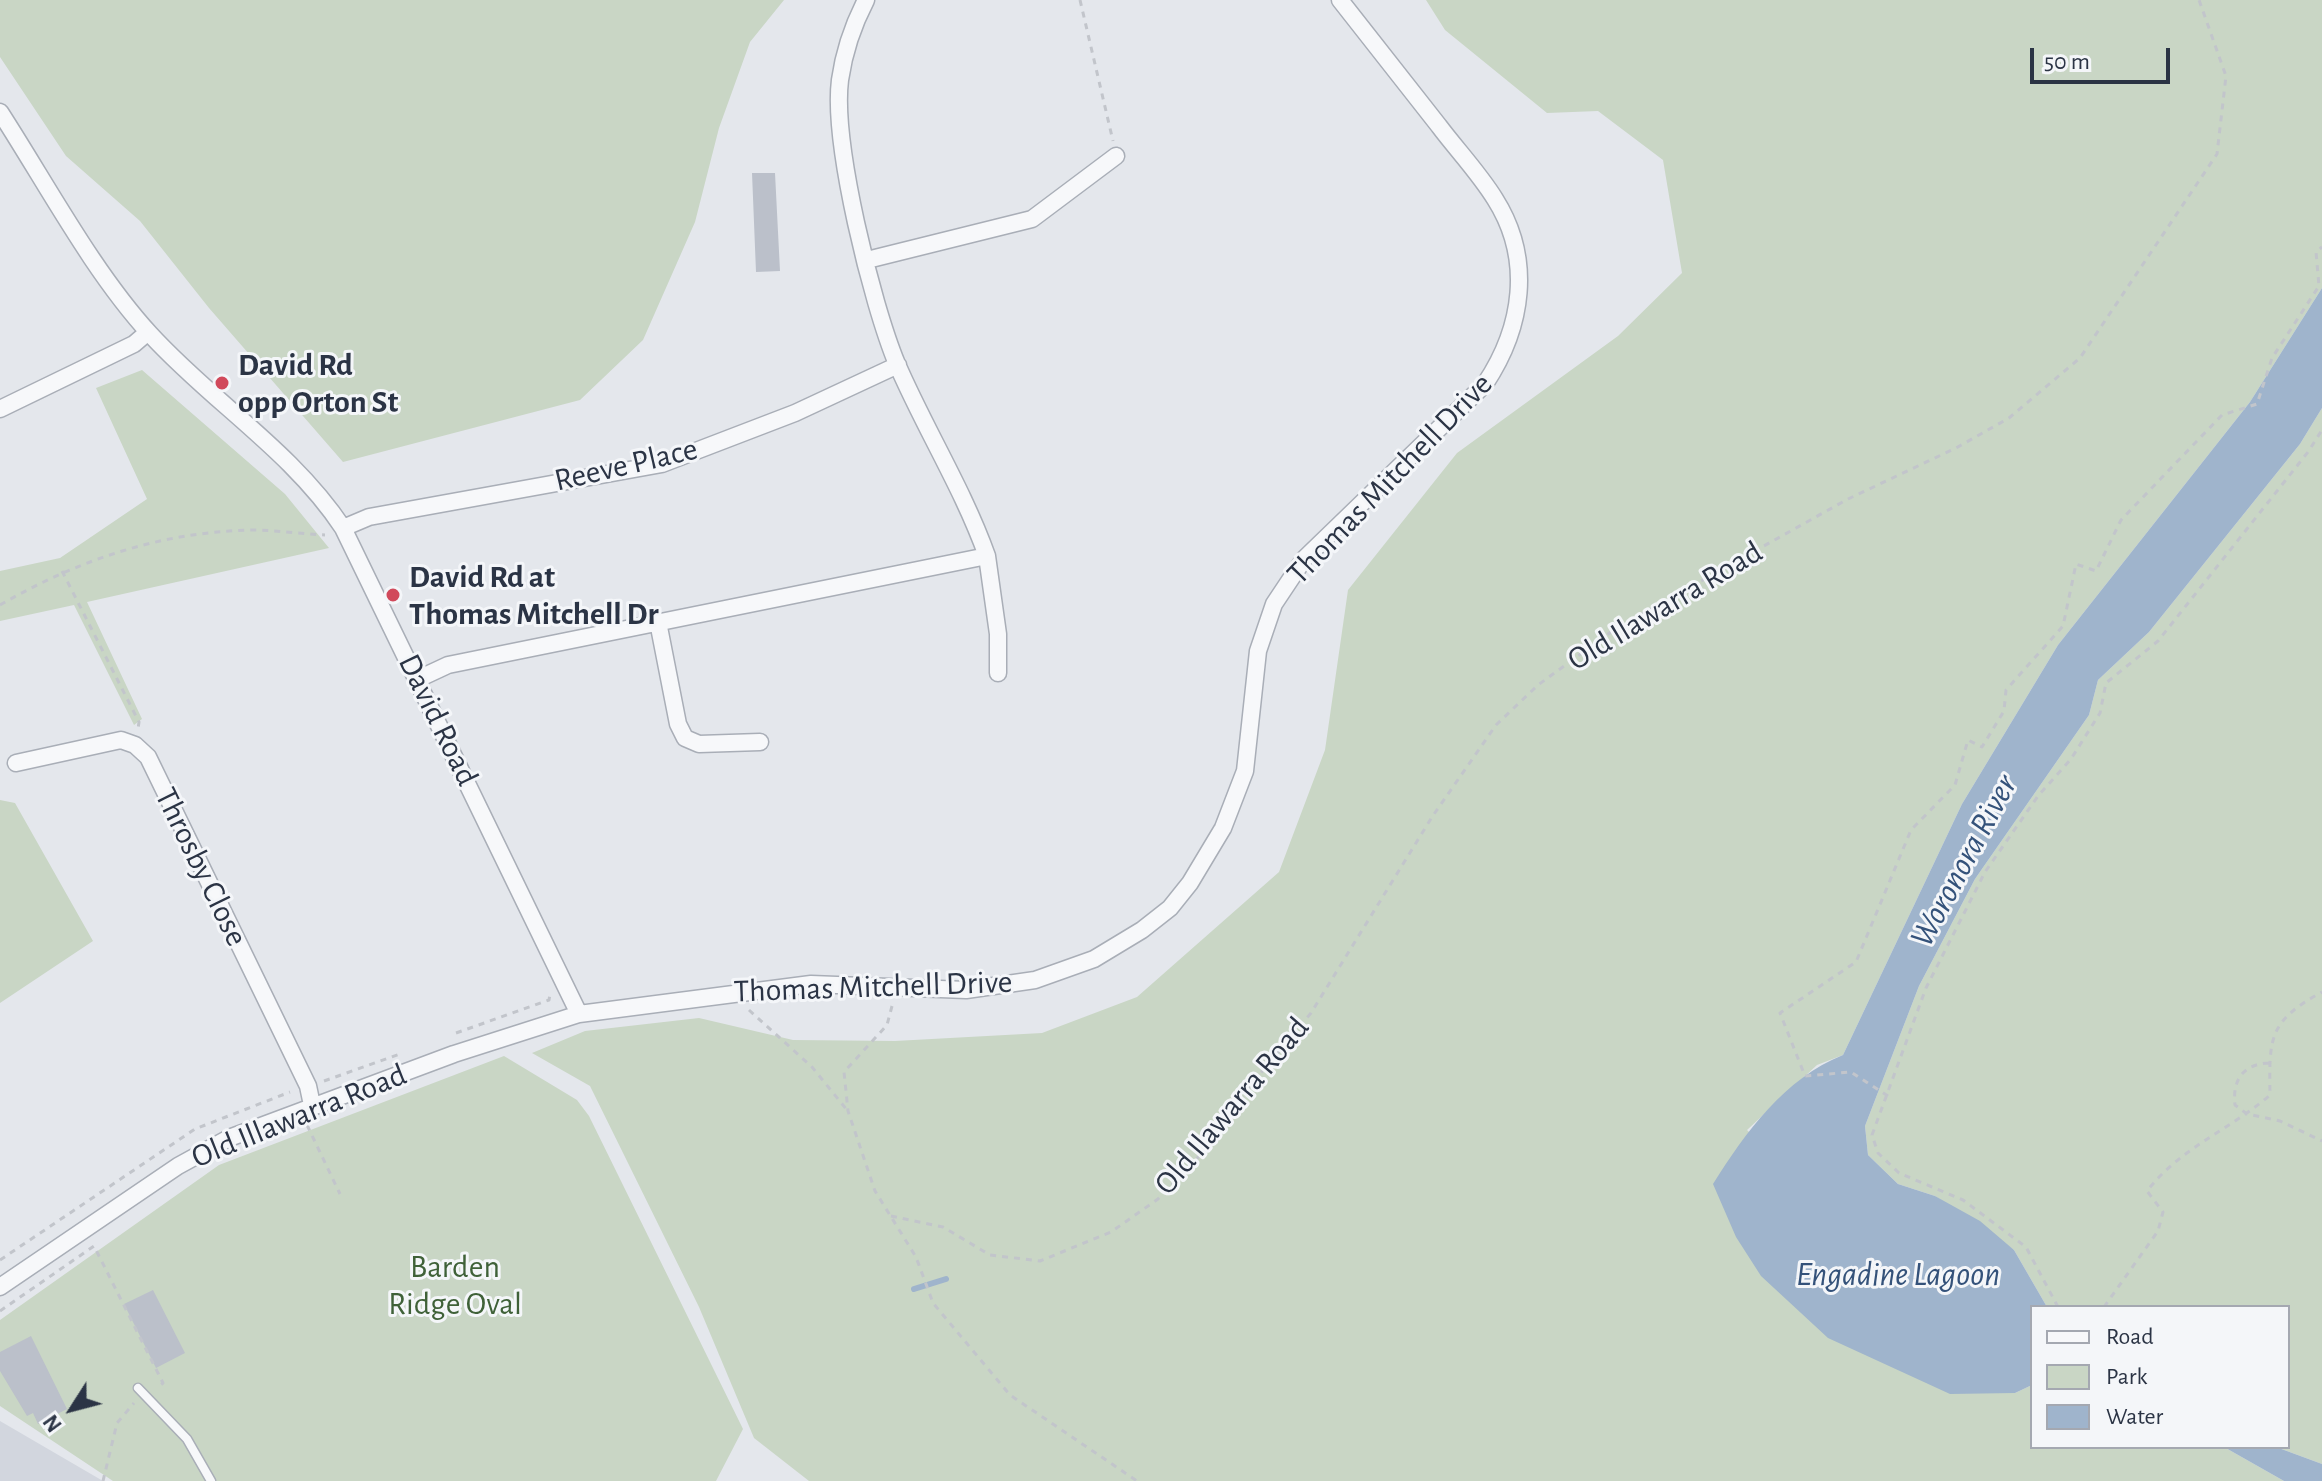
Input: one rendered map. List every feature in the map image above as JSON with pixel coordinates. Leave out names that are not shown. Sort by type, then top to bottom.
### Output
[{"type":"street","points":[[866,0],[852,27],[840,82],[841,140],[882,324],[898,365],[972,515],[987,556],[998,634],[998,673]]},
{"type":"street","name":"Thomas Mitchell Drive","points":[[579,1014],[728,992],[811,984],[966,990],[1035,980],[1094,959],[1142,930],[1170,908],[1190,883],[1223,828],[1245,771],[1258,651],[1274,604],[1304,559],[1476,393],[1503,357],[1514,328],[1521,286],[1516,246],[1496,200],[1340,0]]},
{"type":"street","name":"David Road","points":[[0,112],[118,295],[148,332],[191,377],[299,471],[343,528],[579,1014]]},
{"type":"street","points":[[867,260],[1032,219],[1116,156]]},
{"type":"street","points":[[0,409],[134,344],[148,332]]},
{"type":"street","name":"Reeve Place","points":[[343,528],[369,517],[662,464],[795,413],[898,365]]},
{"type":"street","points":[[418,679],[448,665],[987,556]]},
{"type":"street","points":[[658,622],[678,724],[685,738],[699,744],[760,742]]},
{"type":"street","points":[[16,763],[121,740],[135,745]]},
{"type":"street","name":"Throsby Close","points":[[135,745],[148,757],[308,1086],[312,1105]]},
{"type":"street","name":"Old Illawarra Road","points":[[0,1287],[203,1151],[312,1105],[454,1054],[579,1014]]},
{"type":"lane","points":[[138,1388],[187,1439],[211,1481]]},
{"type":"path","points":[[1080,0],[1116,156]]},
{"type":"path","name":"Old Ilawarra Road","points":[[891,1216],[943,1227],[990,1255],[1040,1261],[1111,1232],[1146,1207],[1208,1147],[1249,1087],[1311,1013],[1432,817],[1496,725],[1538,685],[1615,629],[1848,499],[1956,448],[2009,418],[2080,358],[2217,154],[2226,76],[2199,0]]},
{"type":"path","points":[[1888,1096],[1851,1072],[1805,1076],[1780,1013],[1856,962],[1911,830],[1955,785],[1968,740],[1982,747],[2004,711],[2006,690],[2063,626],[2076,564],[2096,571],[2121,520],[2222,415],[2257,404],[2272,358],[2319,286],[2316,252],[2322,247]]},
{"type":"path","points":[[2057,1305],[2026,1247],[1963,1200],[1899,1173],[1878,1153],[1872,1135],[1926,988],[1985,872],[2038,796],[2071,759],[2100,713],[2106,683],[2158,641],[2308,452],[2322,430]]},
{"type":"path","points":[[320,523],[331,543]]},
{"type":"path","points":[[0,605],[62,571],[150,540],[249,530],[327,535]]},
{"type":"path","points":[[62,571],[139,722],[135,745]]},
{"type":"path","points":[[450,1036],[549,1000],[546,983]]},
{"type":"path","points":[[896,989],[887,1025],[844,1072],[848,1111],[875,1191],[916,1257],[933,1303],[1010,1395],[1137,1481]]},
{"type":"path","points":[[728,992],[812,1067],[848,1111]]},
{"type":"path","points":[[2105,1305],[2158,1231],[2163,1212],[2147,1191],[2185,1151],[2247,1114],[2270,1095],[2269,1050],[2282,1017],[2322,992]]},
{"type":"path","points":[[0,1260],[195,1129],[407,1051]]},
{"type":"path","points":[[2269,1063],[2254,1064],[2239,1075],[2233,1091],[2235,1105],[2247,1114],[2280,1121],[2322,1141]]},
{"type":"path","points":[[311,1133],[340,1194]]},
{"type":"path","points":[[0,1311],[94,1246],[163,1383],[128,1407],[117,1423],[103,1481]]},
{"type":"shaded area","points":[[0,1421],[103,1481],[0,1481]]},
{"type":"green space","points":[[0,0],[784,0],[750,42],[719,128],[695,222],[643,340],[580,400],[343,462],[209,308],[140,221],[66,156],[0,57]]},
{"type":"green space","points":[[1426,0],[2322,0],[2322,288],[2250,402],[2058,645],[1962,804],[1843,1055],[1817,1065],[1747,1130],[2015,1393],[2030,1386],[2030,1449],[2228,1449],[2284,1481],[809,1481],[754,1438],[699,1307],[590,1086],[532,1053],[585,1031],[699,1018],[793,1040],[895,1041],[1042,1033],[1137,997],[1279,872],[1325,750],[1348,590],[1457,453],[1618,336],[1682,273],[1663,160],[1598,111],[1547,113],[1445,30]]},
{"type":"green space","points":[[142,370],[285,494],[329,548],[87,602],[142,719],[134,725],[74,605],[0,621],[0,571],[60,558],[147,499],[96,388]]},
{"type":"green space","points":[[2322,408],[2322,1464],[2281,1449],[2290,1449],[2290,1305],[2046,1305],[2014,1250],[1935,1196],[1898,1184],[1868,1155],[1865,1126],[1919,986],[1975,879],[2089,715],[2098,680],[2149,632],[2300,444]]},
{"type":"green space","points":[[0,800],[15,803],[93,941],[0,1003]]},
{"type":"green space","name":"Barden Ridge Oval","points":[[504,1056],[577,1100],[589,1116],[743,1429],[716,1481],[113,1481],[0,1406],[0,1320],[219,1165]]},
{"type":"water","points":[[2322,288],[2322,408],[2300,444],[2149,632],[2098,680],[2089,715],[1975,879],[1919,986],[1865,1126],[1868,1155],[1898,1184],[1935,1196],[1980,1221],[2014,1250],[2046,1305],[2030,1305],[2030,1386],[2015,1393],[1950,1394],[1828,1338],[1761,1276],[1736,1237],[1713,1184],[1753,1127],[1785,1092],[1822,1065],[1843,1055],[1962,804],[2058,645],[2250,402]]},
{"type":"water","points":[[2228,1449],[2281,1449],[2322,1464],[2322,1481],[2284,1481]]},
{"type":"building","points":[[752,173],[775,173],[780,271],[756,272]]},
{"type":"building","points":[[153,1290],[185,1353],[156,1368],[124,1304]]},
{"type":"building","points":[[31,1336],[67,1409],[38,1424],[33,1413],[27,1416],[0,1371],[0,1352]]},
{"type":"waterway","points":[[914,1289],[946,1279]]},
{"type":"place","name":"David Rd opp Orton St","points":[[222,383]]},
{"type":"place","name":"David Rd at Thomas Mitchell Dr","points":[[393,595]]},
{"type":"water label","name":"Woronora River","points":[[1964,861]]},
{"type":"water label","name":"Engadine Lagoon","points":[[1898,1275]]}]
